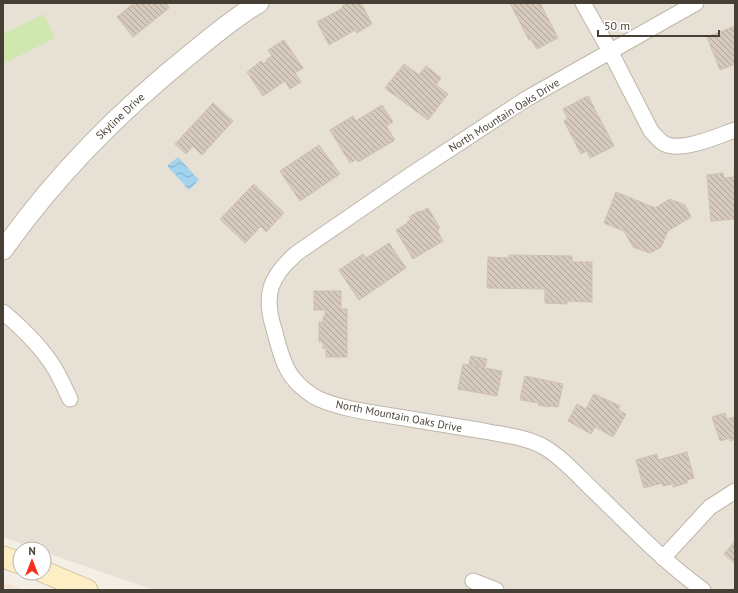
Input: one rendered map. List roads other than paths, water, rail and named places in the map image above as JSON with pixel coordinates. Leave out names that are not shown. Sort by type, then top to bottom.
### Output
[{"type":"main road","points":[[52,575],[87,590]]},
{"type":"street","name":"Skyline Drive","points":[[3,250],[25,219],[98,137],[139,97],[217,33],[259,3]]},
{"type":"street","points":[[582,3],[610,51],[651,131],[659,140],[665,144],[674,146],[685,145],[735,130]]},
{"type":"street","name":"North Mountain Oaks Drive","points":[[696,3],[526,99],[297,253],[284,264],[274,279],[268,302],[269,314],[282,356],[292,378],[302,388],[318,399],[348,409],[515,436],[543,446],[577,474],[663,558],[703,590]]},
{"type":"street","points":[[3,312],[26,332],[47,357],[55,369],[70,399]]},
{"type":"street","points":[[663,558],[710,507],[735,490]]},
{"type":"street","points":[[472,580],[496,590]]},
{"type":"water","points":[[178,157],[199,180],[189,190],[167,166]]}]
